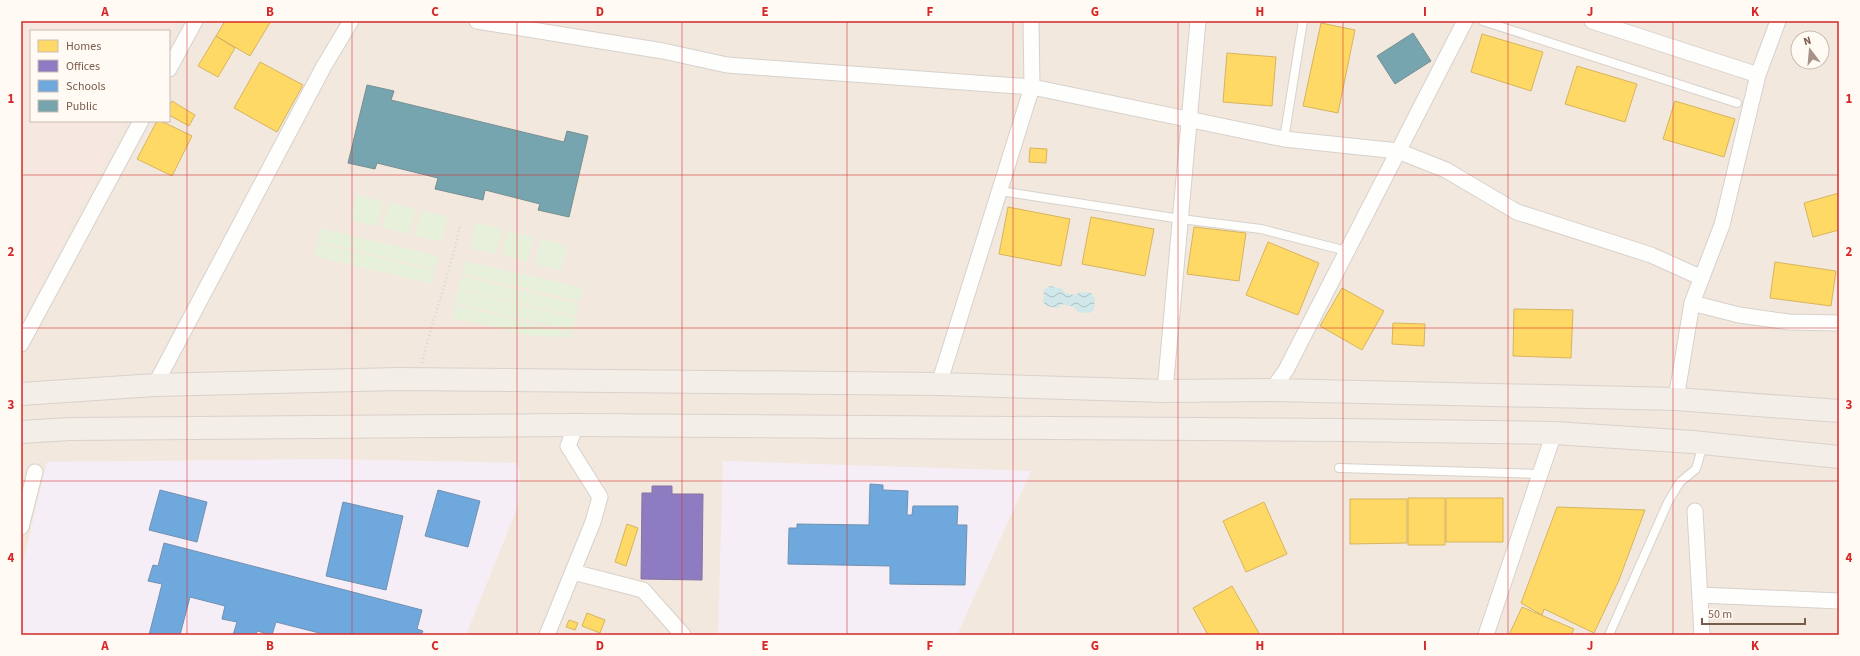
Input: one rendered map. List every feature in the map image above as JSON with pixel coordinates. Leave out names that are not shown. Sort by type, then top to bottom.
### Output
[{"type":"main road","points":[[21,394],[155,385],[418,379],[938,384],[1165,391],[1272,390],[1676,399],[1839,411]]},
{"type":"main road","points":[[21,432],[77,429],[576,425],[1342,430],[1554,433],[1703,443],[1839,457]]},
{"type":"street","points":[[170,67],[195,21]]},
{"type":"street","points":[[155,385],[324,66],[351,21]]},
{"type":"street","points":[[477,21],[663,51],[727,65],[1032,87],[1190,121],[1284,139],[1398,151],[1446,170],[1517,212],[1651,255],[1702,278]]},
{"type":"street","points":[[938,384],[1032,87],[1031,21]]},
{"type":"street","points":[[1165,391],[1198,21]]},
{"type":"street","points":[[1272,390],[1286,370],[1464,21]]},
{"type":"street","points":[[1592,21],[1758,76]]},
{"type":"street","points":[[1676,399],[1692,303],[1722,225],[1758,76],[1778,21]]},
{"type":"street","points":[[21,344],[140,122]]},
{"type":"street","points":[[1692,303],[1739,315],[1782,321],[1839,323]]},
{"type":"street","points":[[547,635],[593,522],[600,497],[568,446],[576,425]]},
{"type":"street","points":[[1486,635],[1554,433]]},
{"type":"street","points":[[21,527],[34,472]]},
{"type":"street","points":[[1695,511],[1702,635]]},
{"type":"street","points":[[573,572],[643,590],[683,635]]},
{"type":"street","points":[[1700,595],[1839,601]]},
{"type":"lane","points":[[1284,139],[1303,21]]},
{"type":"lane","points":[[1484,21],[1737,103]]},
{"type":"lane","points":[[1000,191],[1181,219],[1260,229],[1347,251]]},
{"type":"lane","points":[[1609,635],[1668,502],[1680,482],[1696,470],[1703,443]]},
{"type":"lane","points":[[1338,468],[1540,474]]},
{"type":"path","points":[[418,379],[429,334],[454,256],[460,226]]},
{"type":"shaded area","points":[[21,21],[1839,21],[1839,635],[21,635]]},
{"type":"shaded area","points":[[21,21],[177,21],[170,34],[170,30],[30,30],[30,122],[124,122],[21,322]]},
{"type":"shaded area","points":[[332,459],[516,463],[520,473],[518,506],[466,635],[21,635],[21,571],[47,462]]},
{"type":"shaded area","points":[[723,461],[1031,471],[957,635],[718,635]]},
{"type":"green space","points":[[356,195],[383,202],[377,227],[350,220]]},
{"type":"green space","points":[[389,202],[415,209],[409,234],[383,227]]},
{"type":"green space","points":[[421,211],[447,216],[442,241],[415,236]]},
{"type":"green space","points":[[476,223],[502,229],[496,254],[470,248]]},
{"type":"green space","points":[[320,228],[438,256],[435,269],[317,241]]},
{"type":"green space","points":[[508,231],[534,237],[528,262],[502,255]]},
{"type":"green space","points":[[541,239],[567,246],[561,271],[535,264]]},
{"type":"green space","points":[[317,243],[435,271],[432,284],[314,256]]},
{"type":"green space","points":[[465,261],[583,288],[580,301],[462,274]]},
{"type":"green space","points":[[461,276],[579,304],[576,316],[458,289]]},
{"type":"green space","points":[[458,290],[576,318],[573,331],[455,303]]},
{"type":"green space","points":[[455,305],[573,333],[571,337],[534,336],[452,318]]},
{"type":"water","points":[[1049,286],[1061,288],[1065,293],[1075,295],[1080,292],[1091,293],[1095,299],[1094,310],[1089,313],[1078,312],[1074,307],[1062,304],[1058,308],[1046,306],[1043,301],[1044,290]]},
{"type":"building: Homes","points":[[225,21],[271,21],[250,56],[216,36]]},
{"type":"building: Homes","points":[[1321,23],[1355,30],[1338,113],[1303,106]]},
{"type":"building: Homes","points":[[1482,34],[1543,52],[1531,91],[1471,72]]},
{"type":"building: Homes","points":[[216,36],[235,48],[218,77],[198,66]]},
{"type":"building: Homes","points":[[1227,53],[1276,57],[1272,106],[1223,102]]},
{"type":"building: Homes","points":[[260,62],[303,85],[277,132],[234,108]]},
{"type":"building: Homes","points":[[1577,66],[1637,84],[1625,122],[1565,104]]},
{"type":"building: Homes","points":[[172,101],[195,115],[189,126],[170,116],[170,104]]},
{"type":"building: Homes","points":[[1675,101],[1735,119],[1724,157],[1663,139]]},
{"type":"building: Homes","points":[[156,122],[163,122],[192,136],[172,176],[137,159]]},
{"type":"building: Homes","points":[[1030,148],[1047,149],[1046,163],[1029,162]]},
{"type":"building: Homes","points":[[1839,193],[1839,230],[1813,237],[1804,203]]},
{"type":"building: Homes","points":[[1008,207],[1070,219],[1061,266],[999,254]]},
{"type":"building: Homes","points":[[1091,217],[1154,229],[1145,276],[1082,264]]},
{"type":"building: Homes","points":[[1194,227],[1246,233],[1239,281],[1187,274]]},
{"type":"building: Homes","points":[[1268,242],[1319,263],[1298,315],[1246,295]]},
{"type":"building: Homes","points":[[1775,262],[1836,271],[1831,306],[1770,298]]},
{"type":"building: Homes","points":[[1342,288],[1384,311],[1362,350],[1320,326]]},
{"type":"building: Homes","points":[[1514,309],[1573,310],[1571,358],[1513,356]]},
{"type":"building: Homes","points":[[1393,323],[1425,324],[1424,346],[1392,344]]},
{"type":"building: Homes","points":[[1408,498],[1445,498],[1445,545],[1408,545]]},
{"type":"building: Homes","points":[[1446,498],[1503,498],[1503,542],[1446,542]]},
{"type":"building: Homes","points":[[1350,499],[1407,499],[1407,543],[1350,544]]},
{"type":"building: Homes","points":[[1264,502],[1287,554],[1246,572],[1223,521]]},
{"type":"building: Homes","points":[[1557,507],[1645,510],[1619,580],[1594,633],[1544,609],[1542,615],[1521,603]]},
{"type":"building: Homes","points":[[627,524],[638,528],[626,566],[615,562]]},
{"type":"building: Homes","points":[[1232,586],[1260,635],[1208,635],[1193,608]]},
{"type":"building: Homes","points":[[1522,607],[1574,629],[1571,635],[1509,635]]},
{"type":"building: Homes","points":[[587,613],[605,620],[600,633],[582,626]]},
{"type":"building: Homes","points":[[569,620],[578,623],[575,630],[566,627]]},
{"type":"building: Offices","points":[[652,486],[672,486],[672,494],[703,494],[702,580],[641,579],[642,493],[652,493]]},
{"type":"building: Schools","points":[[870,484],[883,485],[883,490],[908,491],[907,515],[912,515],[913,506],[958,506],[957,525],[967,525],[965,585],[890,584],[890,566],[788,564],[789,528],[797,528],[797,524],[869,525]]},
{"type":"building: Schools","points":[[160,490],[207,502],[197,542],[149,530]]},
{"type":"building: Schools","points":[[438,490],[480,501],[468,547],[425,536]]},
{"type":"building: Schools","points":[[343,502],[403,516],[386,590],[326,576]]},
{"type":"building: Schools","points":[[164,543],[422,610],[417,629],[423,631],[421,635],[327,635],[276,622],[272,635],[257,631],[256,635],[233,635],[237,622],[222,619],[225,606],[190,597],[180,635],[149,635],[162,584],[148,581],[153,565],[158,566]]},
{"type":"building: Public","points":[[1413,33],[1431,61],[1395,84],[1377,56]]},
{"type":"building: Public","points":[[367,85],[394,91],[391,100],[564,142],[567,131],[588,136],[569,217],[538,210],[540,204],[485,190],[483,200],[435,189],[438,178],[377,163],[375,169],[348,163]]}]
